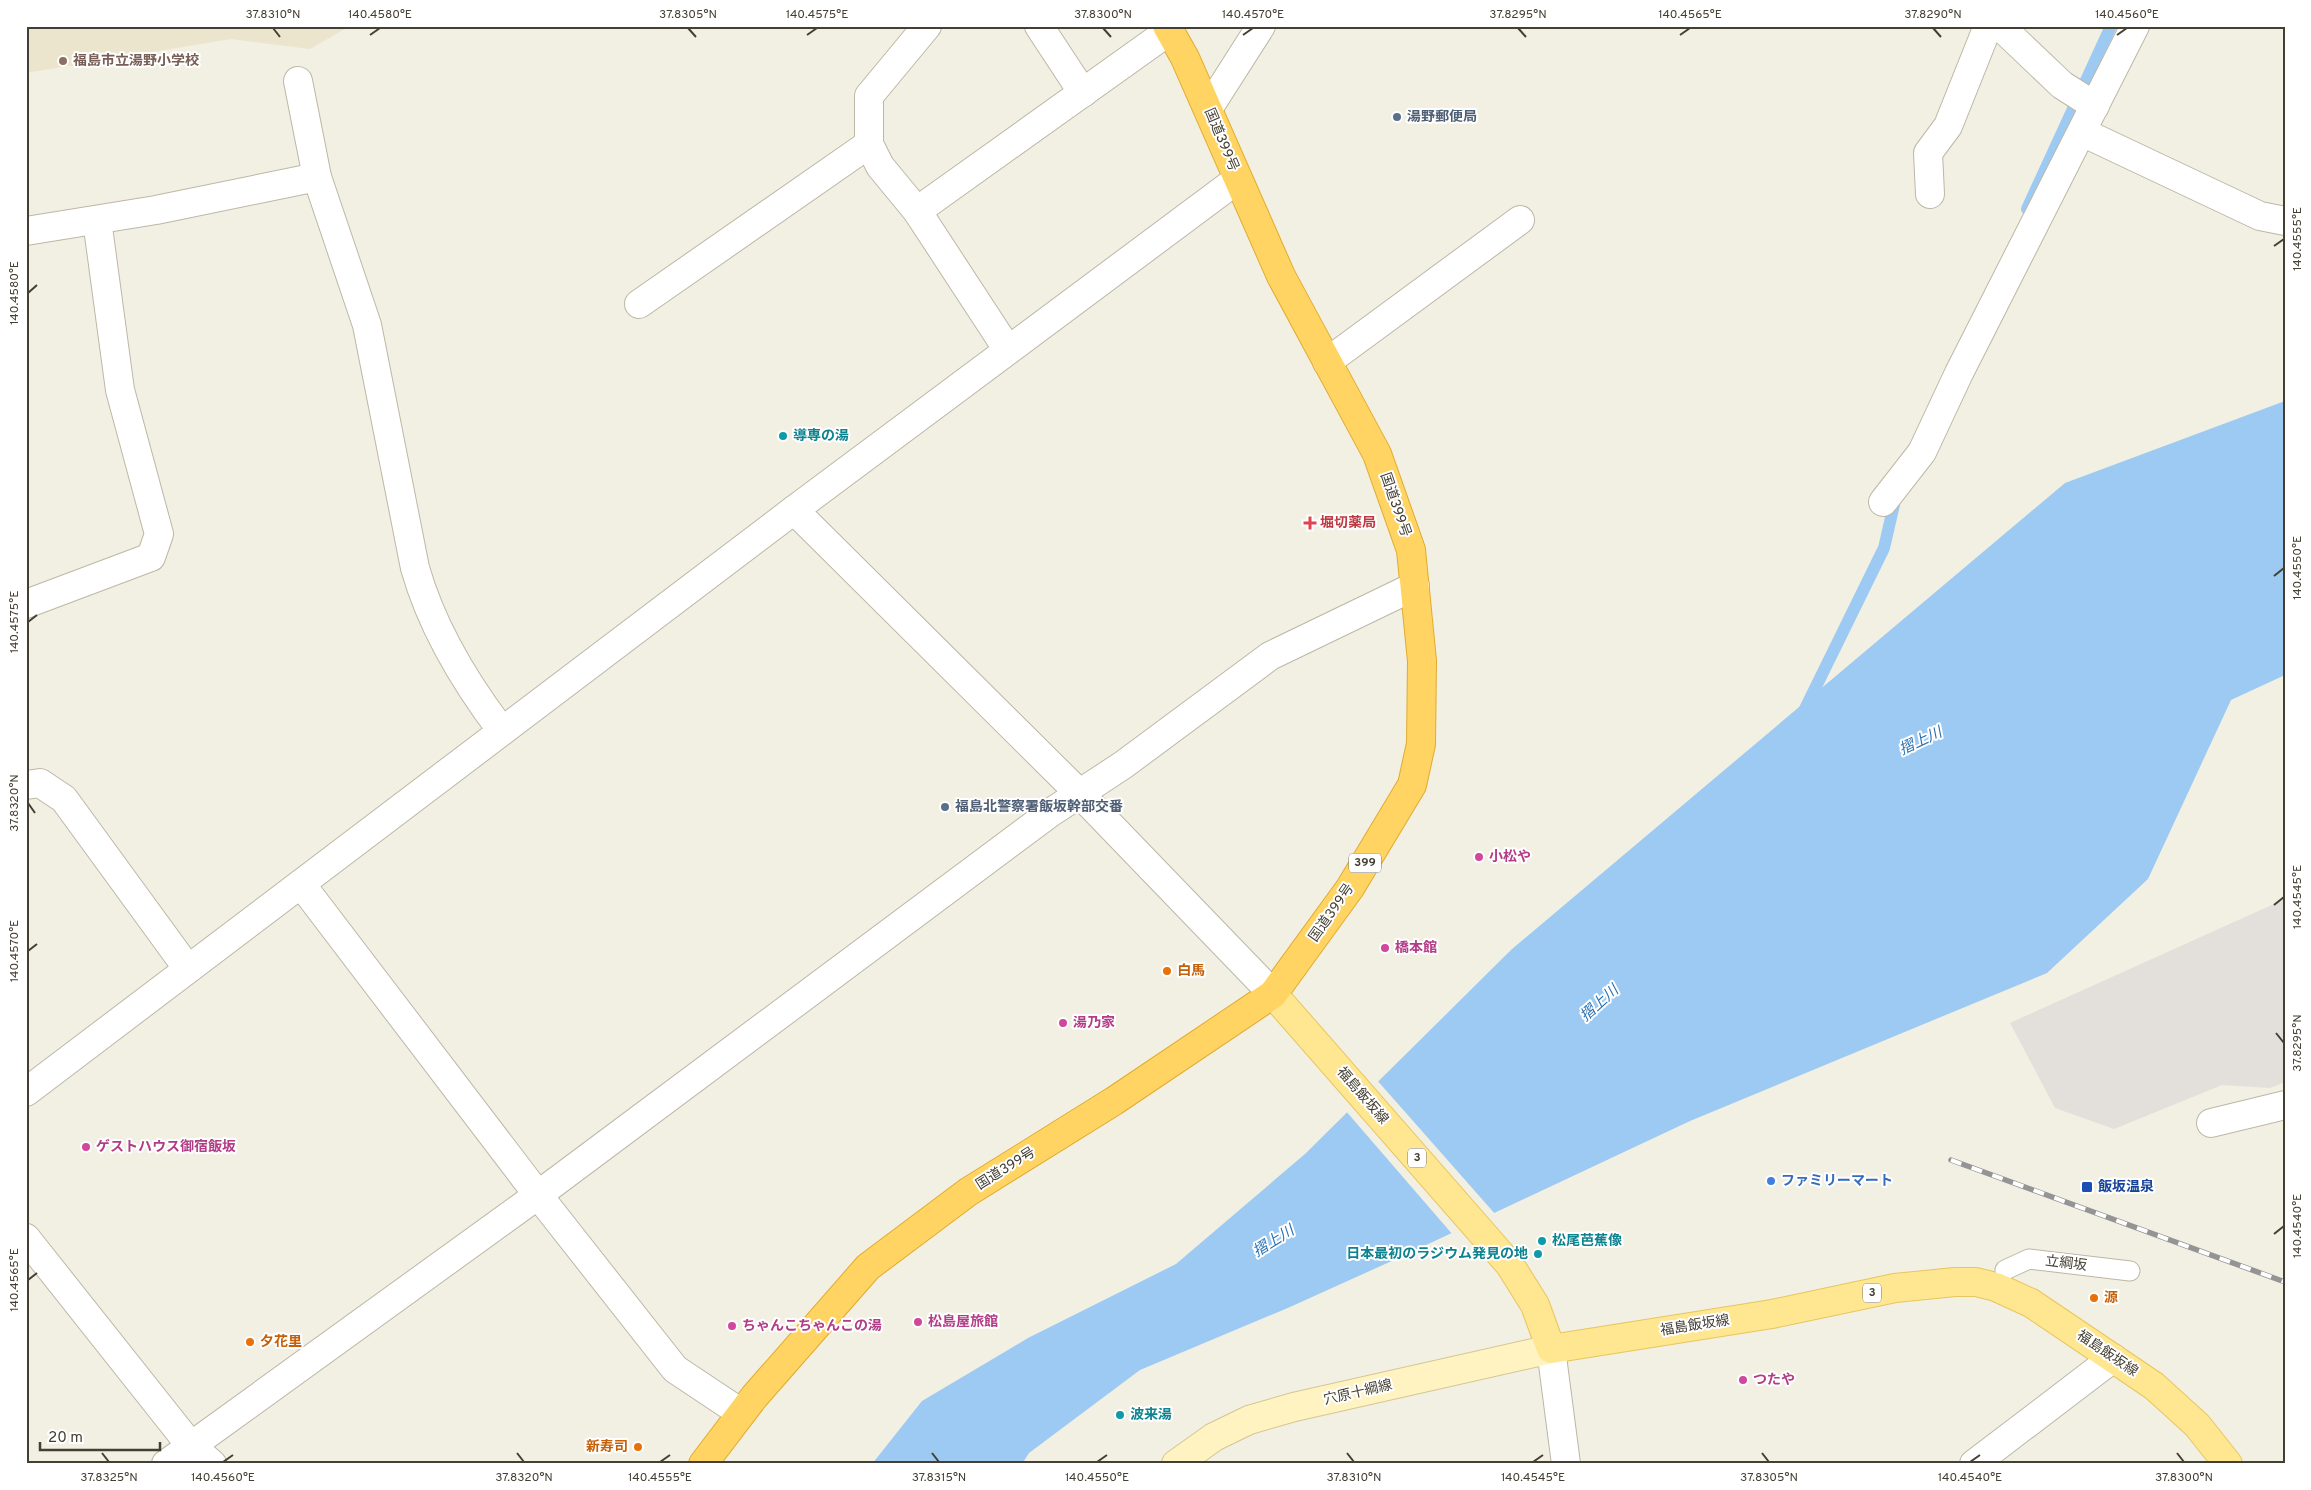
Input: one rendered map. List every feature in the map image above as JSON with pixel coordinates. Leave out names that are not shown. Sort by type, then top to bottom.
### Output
[{"type":"highway","name":"国道399号","points":[[703,1464],[741,1413],[814,1327],[868,1268],[968,1192],[1114,1101],[1273,994],[1350,888],[1412,785],[1421,744],[1422,670],[1411,550],[1377,454],[1281,276],[1185,58],[1168,29]]},
{"type":"main road","name":"福島飯坂線","points":[[1273,994],[1510,1265],[1535,1306],[1551,1349],[1772,1314],[1895,1288],[1976,1282],[2013,1293],[2031,1303],[2154,1386],[2197,1425],[2228,1464]]},
{"type":"main road","name":"穴原十綱線","points":[[1176,1464],[1214,1437],[1250,1420],[1294,1407],[1551,1349]]},
{"type":"street","points":[[927,26],[868,96],[869,144],[880,166],[918,211],[1008,350]]},
{"type":"street","points":[[1039,26],[1083,93]]},
{"type":"street","points":[[1208,109],[1261,26]]},
{"type":"street","points":[[1930,194],[1928,153],[1948,126],[1988,26]]},
{"type":"street","points":[[2000,26],[2062,85],[2095,106]]},
{"type":"street","points":[[1883,502],[1922,452],[2135,26]]},
{"type":"street","points":[[918,211],[1083,93],[1168,29]]},
{"type":"street","points":[[298,81],[317,177],[367,324],[415,568],[424,599],[443,642],[484,707],[502,731]]},
{"type":"street","points":[[2082,132],[2260,216],[2285,221]]},
{"type":"street","points":[[639,304],[869,144]]},
{"type":"street","points":[[26,231],[97,220],[317,177]]},
{"type":"street","points":[[26,1092],[794,510],[1238,179]]},
{"type":"street","points":[[26,604],[151,557],[159,534],[120,390],[97,220]]},
{"type":"street","points":[[1327,362],[1520,220]]},
{"type":"street","points":[[794,510],[1080,794],[1273,994]]},
{"type":"street","points":[[166,1464],[538,1195],[1050,813],[1123,765],[1270,656],[1414,586]]},
{"type":"street","points":[[26,785],[40,783],[64,799],[188,969]]},
{"type":"street","points":[[301,884],[538,1195],[675,1369],[741,1413]]},
{"type":"street","points":[[2211,1123],[2285,1105]]},
{"type":"street","points":[[26,1238],[191,1446],[212,1464]]},
{"type":"street","points":[[1551,1349],[1566,1464]]},
{"type":"street","points":[[1974,1464],[2113,1358]]},
{"type":"lane","name":"立綱坂","points":[[2005,1270],[2029,1259],[2130,1271]]},
{"type":"shaded area","name":"福島市立湯野小学校","points":[[26,26],[350,26],[310,49],[231,39],[26,73]]},
{"type":"shaded area","points":[[2285,899],[2285,1082],[2270,1088],[2222,1085],[2114,1129],[2055,1108],[2010,1023]]},
{"type":"water","name":"摺上川","points":[[2285,401],[2285,675],[2231,700],[2148,879],[2047,973],[1690,1121],[1405,1255],[1290,1307],[1140,1370],[1029,1453],[1022,1464],[872,1464],[922,1401],[1028,1338],[1176,1264],[1305,1154],[1512,949],[2065,483]]},
{"type":"pier","points":[[1376,1079],[1496,1215],[1453,1235],[1345,1110]]},
{"type":"waterway","points":[[2027,209],[2111,26]]},
{"type":"waterway","points":[[1803,713],[1884,548],[1896,496]]},
{"type":"railway","points":[[1951,1160],[2285,1282]]},
{"type":"place","name":"福島市立湯野小学校","points":[[63,61]]},
{"type":"place","name":"湯野郵便局","points":[[1397,117]]},
{"type":"place","name":"導専の湯","points":[[783,436]]},
{"type":"place","name":"堀切薬局","points":[[1310,523]]},
{"type":"place","name":"福島北警察署飯坂幹部交番","points":[[945,807]]},
{"type":"place","name":"小松や","points":[[1479,857]]},
{"type":"place","name":"橋本館","points":[[1385,948]]},
{"type":"place","name":"白馬","points":[[1167,971]]},
{"type":"place","name":"湯乃家","points":[[1063,1023]]},
{"type":"place","name":"ゲストハウス御宿飯坂","points":[[86,1147]]},
{"type":"place","name":"ファミリーマート","points":[[1771,1181]]},
{"type":"place","name":"飯坂温泉","points":[[2087,1187]]},
{"type":"place","name":"松尾芭蕉像","points":[[1542,1241]]},
{"type":"place","name":"日本最初のラジウム発見の地","points":[[1538,1254]]},
{"type":"place","name":"源","points":[[2094,1298]]},
{"type":"place","name":"松島屋旅館","points":[[918,1322]]},
{"type":"place","name":"ちゃんこちゃんこの湯","points":[[732,1326]]},
{"type":"place","name":"夕花里","points":[[250,1342]]},
{"type":"place","name":"つたや","points":[[1743,1380]]},
{"type":"place","name":"波来湯","points":[[1120,1415]]},
{"type":"place","name":"新寿司","points":[[638,1447]]}]
